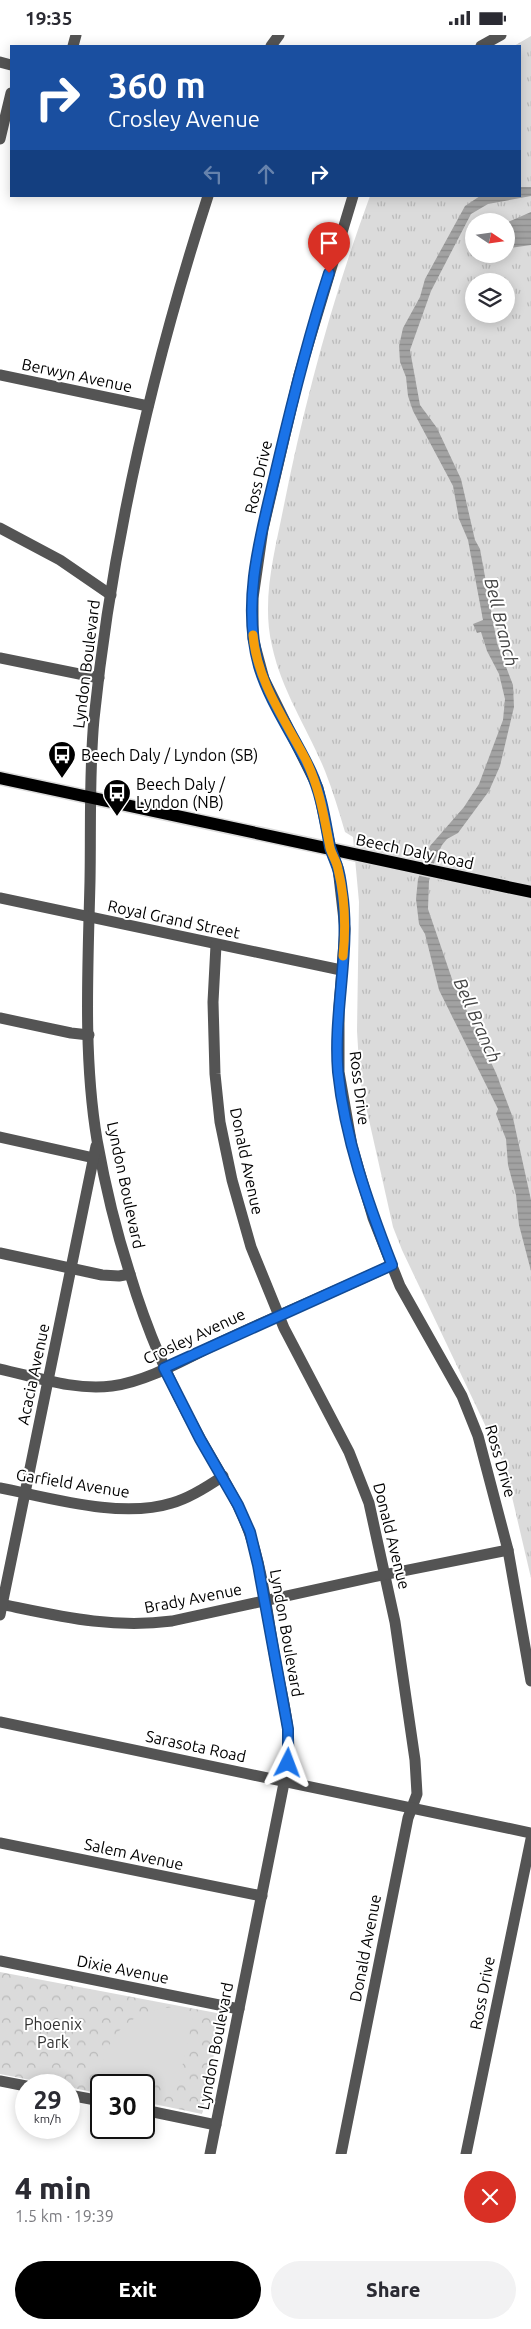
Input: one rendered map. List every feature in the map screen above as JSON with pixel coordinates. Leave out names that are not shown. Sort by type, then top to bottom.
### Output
[{"type":"main road","name":"Beech Daly Road","points":[[0,778],[531,892]]},
{"type":"street","points":[[483,45],[501,35]]},
{"type":"street","points":[[0,139],[10,97]]},
{"type":"street","name":"Lyndon Boulevard","points":[[208,197],[180,287],[148,406],[126,504],[99,678],[93,741],[89,917],[89,1035],[97,1140],[112,1209],[130,1274],[164,1368],[200,1439],[223,1476],[250,1532],[288,1729],[289,1752],[284,1782],[210,2154]]},
{"type":"street","name":"Ross Drive","points":[[353,197],[299,375],[263,529],[252,598],[253,638],[260,668],[268,690],[315,782],[321,800],[331,850],[338,868],[345,929],[338,1052],[343,1098],[362,1183],[392,1265],[410,1307],[448,1369],[468,1410],[489,1470],[508,1550],[531,1681]]},
{"type":"street","name":"Berwyn Avenue","points":[[0,375],[148,406]]},
{"type":"street","points":[[0,528],[60,560],[111,595]]},
{"type":"street","points":[[0,658],[99,678]]},
{"type":"street","name":"Royal Grand Street","points":[[0,898],[342,971]]},
{"type":"street","name":"Donald Avenue","points":[[216,945],[213,1025],[215,1074],[220,1122],[238,1205],[258,1267],[279,1316],[306,1373],[357,1468],[369,1503],[398,1641],[415,1760],[417,1794],[408,1818],[340,2154]]},
{"type":"street","points":[[0,1018],[89,1035]]},
{"type":"street","points":[[0,1137],[94,1158]]},
{"type":"street","name":"Acacia Avenue","points":[[1,1608],[97,1140]]},
{"type":"street","points":[[0,1253],[102,1275],[119,1276],[130,1274]]},
{"type":"street","name":"Crosley Avenue","points":[[0,1369],[49,1381],[82,1386],[112,1386],[141,1379],[392,1265]]},
{"type":"street","name":"Garfield Avenue","points":[[0,1488],[103,1507],[141,1509],[179,1501],[223,1476]]},
{"type":"street","name":"Brady Avenue","points":[[1,1608],[127,1625],[172,1621],[508,1550]]},
{"type":"street","name":"Sarasota Road","points":[[0,1722],[531,1833]]},
{"type":"street","name":"Ross Drive","points":[[466,2154],[531,1839]]},
{"type":"street","name":"Salem Avenue","points":[[0,1843],[262,1896]]},
{"type":"street","name":"Dixie Avenue","points":[[0,1961],[239,2009]]},
{"type":"street","points":[[0,2081],[15,2084]]},
{"type":"street","points":[[155,2112],[216,2125]]},
{"type":"green space","points":[[531,36],[531,1578],[505,1467],[402,1250],[393,1227],[360,1080],[357,1031],[359,902],[353,837],[345,832],[325,771],[282,679],[276,663],[269,628],[270,575],[292,466],[321,349],[344,272],[370,197],[521,197],[521,45],[516,45]]},
{"type":"green space","name":"Phoenix Park","points":[[0,1972],[222,2014],[202,2114],[155,2104],[155,2074],[90,2074],[90,2092],[80,2089],[80,2074],[15,2074],[15,2077],[0,2074]]},
{"type":"green space","points":[[172,2007],[194,2012],[178,2086],[174,2088],[155,2084],[155,2074],[100,2074],[108,2047],[123,2027],[133,2019],[157,2010]]},
{"type":"shaded area","name":"Bell Branch","points":[[521,187],[531,187],[531,196],[488,204],[473,213],[465,213],[465,226],[431,291],[410,350],[420,405],[437,428],[461,479],[475,540],[480,549],[497,643],[513,685],[514,707],[500,766],[489,791],[458,833],[447,839],[442,845],[429,881],[428,909],[452,979],[496,1073],[513,1118],[531,1200],[531,1271],[519,1225],[516,1195],[508,1165],[506,1139],[496,1114],[498,1109],[439,990],[425,934],[419,924],[416,899],[418,879],[430,846],[464,807],[479,784],[503,720],[505,699],[499,674],[487,651],[481,632],[477,633],[473,624],[483,620],[468,540],[459,519],[453,486],[413,411],[408,396],[406,377],[400,362],[399,346],[403,328],[420,297],[425,279],[465,206],[478,197],[521,197]]},
{"type":"shaded area","points":[[531,212],[531,245],[515,247],[515,219]]},
{"type":"slow traffic","points":[[253,635],[260,668],[268,690],[306,761],[318,788],[331,850],[338,868],[345,929],[343,956]]},
{"type":"place","name":"Beech Daly / Lyndon (SB)","points":[[62,779]]},
{"type":"place","name":"Beech Daly / Lyndon (NB)","points":[[117,817]]},
{"type":"route","points":[[288,1763],[288,1729],[258,1565],[250,1532],[223,1476],[200,1439],[164,1368],[392,1265],[362,1183],[352,1146],[338,1072],[338,1008],[345,929],[338,868],[331,850],[318,788],[306,761],[268,690],[256,653],[252,623],[252,598],[263,529],[299,375],[329,273]]}]
